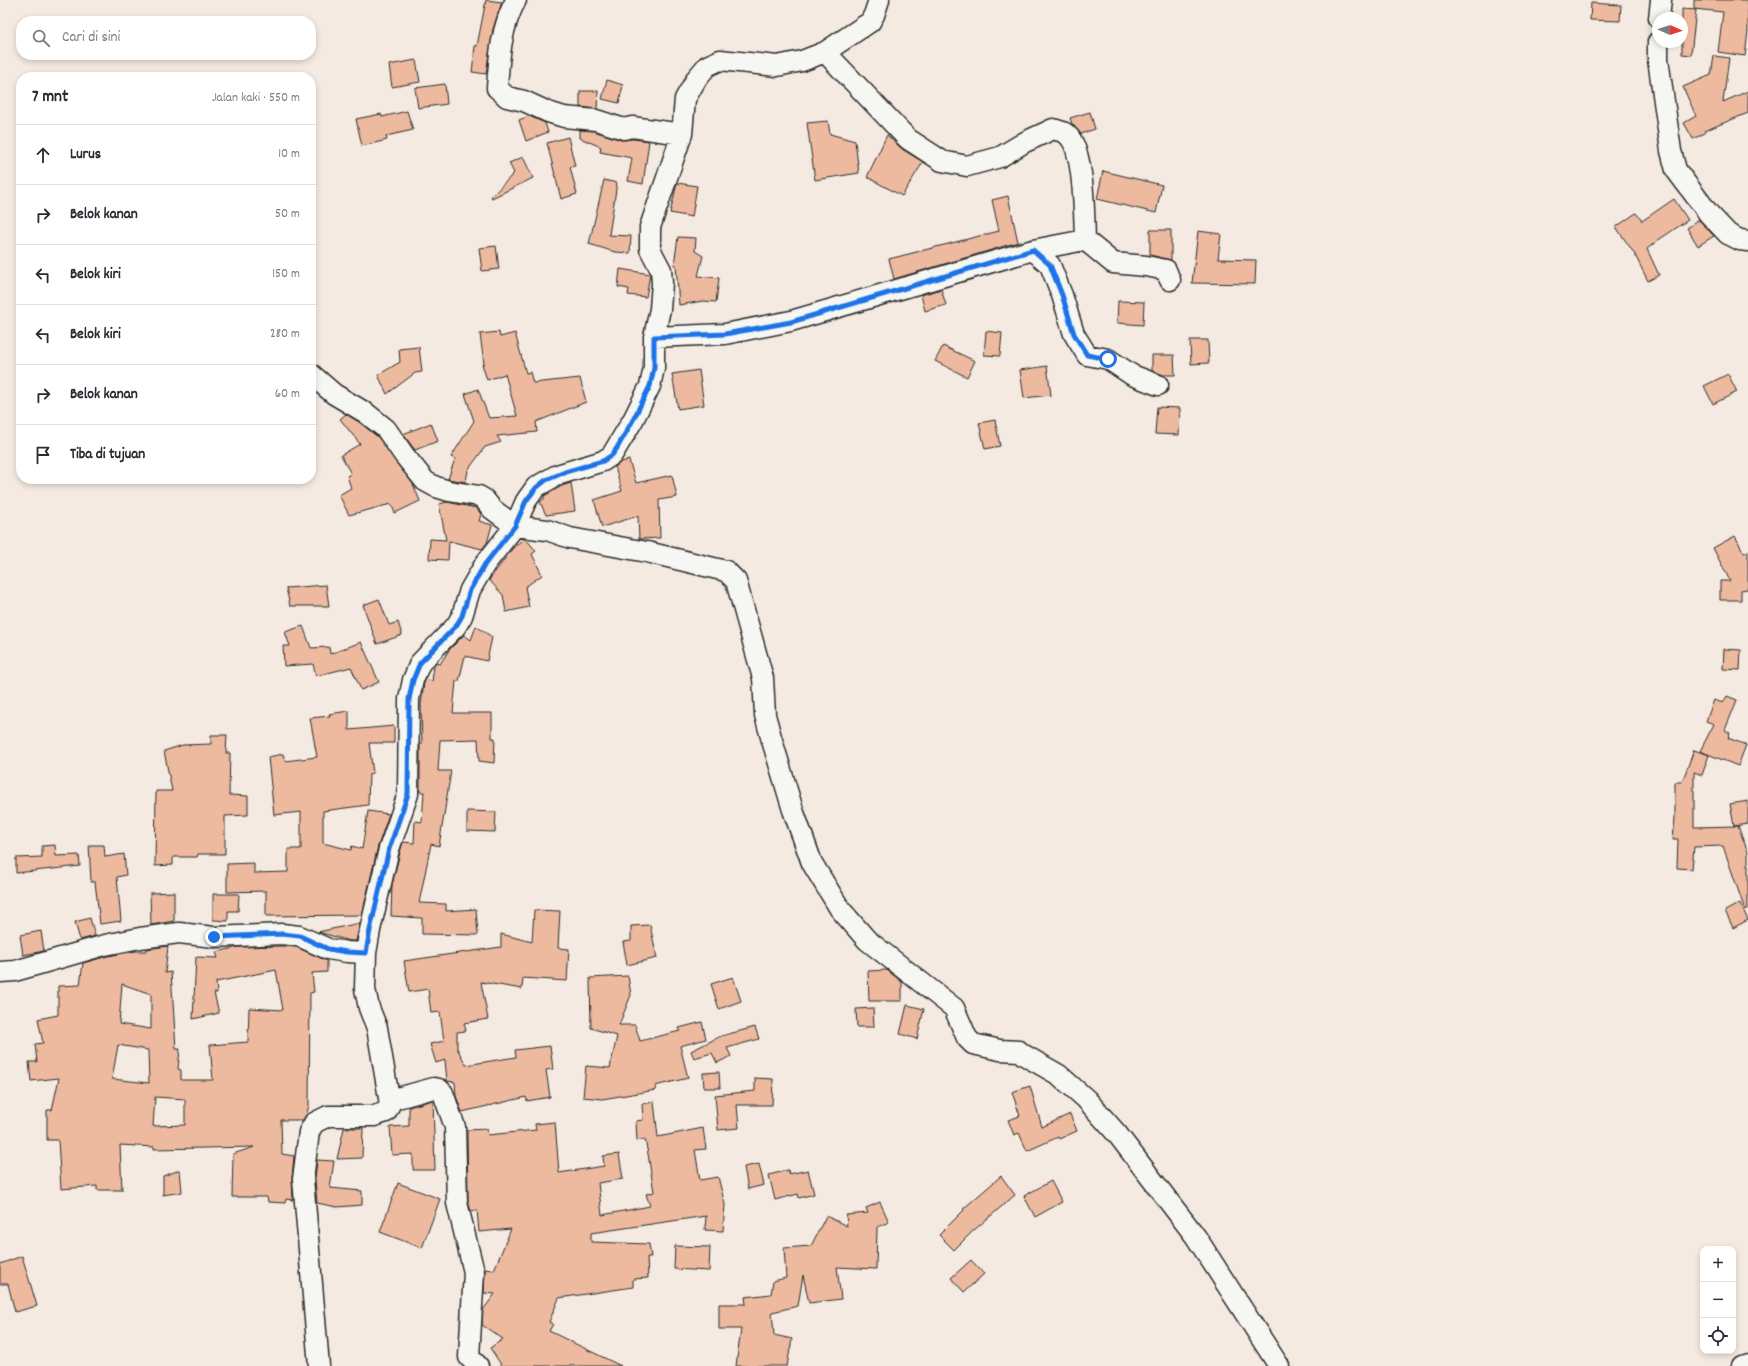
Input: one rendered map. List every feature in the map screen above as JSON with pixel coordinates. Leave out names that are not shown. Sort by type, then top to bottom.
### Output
[{"type":"street","points":[[516,0],[504,25],[498,74],[497,88],[507,97],[564,118],[596,120],[624,129],[632,127],[682,134]]},
{"type":"street","points":[[319,1366],[303,1179],[308,1132],[314,1123],[328,1116],[374,1116],[386,1112],[390,1104],[385,1082],[377,1028],[369,1008],[365,989],[366,953],[389,849],[408,794],[409,699],[413,680],[420,663],[456,626],[462,616],[470,590],[485,564],[515,526],[526,501],[536,488],[546,480],[565,472],[603,461],[612,455],[633,420],[650,386],[654,368],[654,337],[660,309],[662,283],[660,270],[650,249],[650,227],[682,134],[686,99],[697,78],[706,66],[720,60],[777,66],[802,61],[825,52],[870,22],[879,0]]},
{"type":"street","points":[[1660,12],[1661,0]]},
{"type":"street","points":[[1658,48],[1658,59],[1671,150],[1676,170],[1709,214],[1728,234],[1740,240],[1748,241]]},
{"type":"street","points":[[825,52],[908,139],[942,161],[966,166],[1000,157],[1025,142],[1053,129],[1065,133],[1074,146],[1082,175],[1085,240],[1113,263],[1146,266],[1166,270],[1170,280]]},
{"type":"street","points":[[654,337],[725,334],[791,322],[1033,250],[1085,240]]},
{"type":"street","points":[[1033,250],[1050,265],[1062,295],[1074,334],[1087,355],[1108,359],[1132,376],[1158,385]]},
{"type":"street","points":[[316,378],[334,394],[366,413],[386,429],[425,481],[436,487],[479,496],[484,499],[492,509],[515,526],[547,530],[570,538],[647,552],[726,571],[732,575],[736,581],[759,660],[763,678],[765,715],[793,810],[812,863],[840,909],[867,940],[954,1008],[967,1038],[973,1044],[1000,1050],[1020,1051],[1024,1055],[1059,1075],[1086,1099],[1118,1135],[1196,1237],[1279,1366]]},
{"type":"street","points":[[0,972],[15,970],[105,944],[179,933],[214,937],[282,934],[300,936],[328,949],[366,953]]},
{"type":"street","points":[[390,1100],[434,1088],[439,1089],[443,1093],[453,1122],[457,1202],[474,1272],[469,1357],[478,1366]]},
{"type":"street","points":[[1742,1366],[1748,1364]]},
{"type":"building","points":[[486,0],[502,2],[493,29],[486,74],[472,72],[475,46],[477,46]]},
{"type":"building","points":[[1694,0],[1748,0],[1748,31],[1745,56],[1718,52],[1723,12],[1694,9]]},
{"type":"building","points":[[1591,3],[1621,5],[1620,21],[1590,20]]},
{"type":"building","points":[[1682,9],[1696,10],[1691,55],[1682,54],[1682,48],[1688,48],[1688,12],[1682,12]]},
{"type":"building","points":[[1714,56],[1729,58],[1723,102],[1748,91],[1748,113],[1704,131],[1705,133],[1693,139],[1684,123],[1696,116],[1683,87],[1711,75]]},
{"type":"building","points":[[416,60],[420,82],[392,87],[389,65]]},
{"type":"building","points":[[607,80],[623,85],[619,103],[602,99]]},
{"type":"building","points":[[445,84],[447,104],[418,108],[415,88]]},
{"type":"building","points":[[580,91],[598,91],[597,109],[580,107]]},
{"type":"building","points":[[407,111],[413,130],[386,136],[387,140],[362,146],[356,119],[381,114],[382,117]]},
{"type":"building","points":[[1090,112],[1095,129],[1081,134],[1072,124],[1070,118]]},
{"type":"building","points":[[529,116],[545,123],[548,132],[526,141],[519,120]]},
{"type":"building","points":[[828,121],[830,134],[855,141],[859,173],[815,180],[807,123]]},
{"type":"building","points":[[580,130],[594,131],[621,140],[633,139],[649,141],[643,184],[628,181],[632,158],[600,152],[601,147],[580,138]]},
{"type":"building","points":[[887,135],[902,149],[923,162],[902,196],[867,177]]},
{"type":"building","points":[[568,137],[575,166],[570,167],[577,194],[561,199],[547,143]]},
{"type":"building","points":[[523,157],[533,178],[492,198],[491,197],[514,173],[509,163]]},
{"type":"building","points":[[1103,171],[1162,185],[1156,213],[1097,199]]},
{"type":"building","points":[[604,180],[617,183],[609,235],[631,236],[630,253],[615,252],[589,244]]},
{"type":"building","points":[[677,183],[697,186],[692,217],[670,213]]},
{"type":"building","points":[[1008,196],[1018,242],[894,279],[889,259],[999,231],[992,200]]},
{"type":"building","points":[[1674,199],[1688,220],[1647,249],[1659,275],[1648,281],[1634,253],[1616,227],[1636,213],[1642,221]]},
{"type":"building","points":[[1699,220],[1714,236],[1698,246],[1687,228]]},
{"type":"building","points":[[1150,230],[1171,230],[1171,260],[1150,255]]},
{"type":"building","points":[[1198,231],[1221,234],[1218,259],[1256,260],[1255,284],[1192,283]]},
{"type":"building","points":[[678,237],[696,238],[695,251],[703,256],[698,276],[719,278],[716,302],[703,301],[679,305],[676,265],[674,265]]},
{"type":"building","points":[[496,246],[499,269],[482,271],[479,248]]},
{"type":"building","points":[[620,269],[650,274],[646,297],[628,295],[629,289],[618,287]]},
{"type":"building","points":[[941,289],[946,305],[925,311],[921,295]]},
{"type":"building","points":[[1118,301],[1144,302],[1143,325],[1117,323]]},
{"type":"building","points":[[986,331],[1002,333],[1000,356],[984,355]]},
{"type":"building","points":[[499,332],[500,337],[515,333],[526,373],[530,372],[533,383],[580,378],[586,402],[536,422],[537,432],[497,436],[501,442],[485,447],[468,470],[466,482],[448,479],[455,459],[451,457],[474,421],[465,394],[478,389],[489,418],[517,416],[505,374],[487,380],[482,364],[484,364],[480,334]]},
{"type":"building","points":[[1190,340],[1208,340],[1209,363],[1191,364]]},
{"type":"building","points":[[943,346],[975,361],[967,377],[935,361]]},
{"type":"building","points":[[419,347],[422,372],[415,373],[387,394],[378,375],[400,362],[399,349]]},
{"type":"building","points":[[1152,355],[1174,355],[1175,375],[1163,375],[1152,370]]},
{"type":"building","points":[[1047,366],[1051,395],[1024,398],[1020,370]]},
{"type":"building","points":[[699,370],[704,405],[678,409],[672,374]]},
{"type":"building","points":[[1728,374],[1737,392],[1713,404],[1704,386]]},
{"type":"building","points":[[1157,407],[1180,408],[1179,435],[1155,434]]},
{"type":"building","points":[[346,414],[378,437],[413,484],[420,501],[395,513],[391,504],[349,515],[339,495],[351,488],[347,476],[351,474],[341,455],[360,444],[340,419]]},
{"type":"building","points":[[995,420],[1000,446],[985,449],[979,423]]},
{"type":"building","points":[[431,423],[438,441],[415,450],[403,434]]},
{"type":"building","points":[[629,460],[636,483],[672,475],[677,497],[659,500],[660,538],[639,539],[638,516],[602,527],[594,500],[622,491],[615,467],[621,462]]},
{"type":"building","points":[[571,483],[575,511],[546,515],[540,502],[544,499],[544,496],[562,486]]},
{"type":"building","points":[[447,502],[476,508],[481,514],[479,521],[492,525],[487,543],[482,549],[449,541],[448,560],[429,559],[430,539],[446,540],[439,504]]},
{"type":"building","points":[[1735,536],[1744,553],[1748,551],[1748,589],[1741,590],[1741,600],[1720,600],[1720,581],[1730,581],[1713,548]]},
{"type":"building","points":[[523,539],[526,539],[536,551],[532,554],[542,575],[525,587],[529,607],[506,612],[503,595],[489,580],[513,548]]},
{"type":"building","points":[[326,585],[329,606],[290,606],[286,588]]},
{"type":"building","points":[[379,599],[389,625],[398,622],[402,635],[377,644],[363,605]]},
{"type":"building","points":[[303,626],[311,648],[329,647],[330,654],[361,642],[379,682],[361,690],[351,667],[316,676],[313,664],[284,666],[283,646],[290,646],[285,632]]},
{"type":"building","points":[[476,626],[492,637],[487,661],[465,656],[459,681],[456,681],[453,713],[492,713],[492,738],[495,738],[494,763],[479,761],[478,739],[440,740],[438,771],[451,771],[439,846],[431,844],[419,903],[446,904],[446,911],[476,909],[478,935],[422,934],[422,918],[391,916],[392,885],[403,842],[414,843],[415,821],[422,822],[424,792],[420,792],[420,743],[422,744],[421,705],[424,683],[426,679],[432,681],[434,666],[436,663],[440,664],[449,650],[464,635],[471,640]]},
{"type":"building","points":[[1724,649],[1741,650],[1740,670],[1723,669]]},
{"type":"building","points":[[1727,696],[1737,700],[1725,730],[1730,733],[1728,738],[1746,745],[1738,766],[1700,751],[1714,724],[1706,721],[1714,700],[1723,703]]},
{"type":"building","points":[[349,711],[349,730],[394,726],[394,743],[369,743],[373,773],[369,774],[368,805],[323,811],[323,843],[351,850],[352,846],[362,849],[368,811],[389,814],[378,846],[362,915],[266,916],[266,891],[227,892],[227,864],[254,863],[254,873],[288,872],[288,849],[301,849],[301,812],[274,815],[268,757],[283,754],[285,761],[317,757],[310,718],[330,716],[329,714]]},
{"type":"building","points":[[211,735],[227,735],[226,753],[230,753],[229,795],[248,796],[248,815],[225,816],[225,854],[198,854],[197,857],[173,857],[173,865],[155,866],[156,791],[172,791],[164,751],[183,745],[211,744]]},
{"type":"building","points":[[1694,750],[1709,755],[1702,775],[1694,772],[1694,827],[1738,826],[1748,852],[1748,909],[1745,910],[1723,846],[1694,847],[1692,869],[1677,868],[1678,839],[1673,839],[1675,818],[1675,782],[1682,782]]},
{"type":"building","points":[[1748,801],[1748,824],[1734,826],[1730,804]]},
{"type":"building","points":[[467,811],[496,812],[495,832],[467,831]]},
{"type":"building","points":[[55,845],[56,856],[79,855],[80,866],[16,873],[16,858],[42,857],[42,846]]},
{"type":"building","points":[[89,845],[104,845],[105,857],[124,854],[126,875],[117,877],[121,921],[100,924],[95,882],[91,882]]},
{"type":"building","points":[[174,892],[174,921],[151,925],[150,893]]},
{"type":"building","points":[[213,894],[239,894],[238,911],[228,911],[228,921],[213,920]]},
{"type":"building","points":[[1740,903],[1748,920],[1733,928],[1725,911]]},
{"type":"building","points":[[534,910],[560,911],[558,948],[569,949],[567,981],[523,978],[522,989],[481,982],[488,1019],[464,1023],[466,1031],[457,1032],[457,1048],[466,1065],[516,1057],[515,1050],[550,1046],[553,1069],[546,1070],[550,1097],[527,1101],[526,1097],[462,1112],[456,1096],[455,1082],[447,1081],[445,1060],[436,1063],[430,1044],[444,1041],[440,1012],[431,1013],[428,989],[409,992],[404,961],[501,947],[501,934],[532,942]]},
{"type":"building","points":[[90,918],[95,936],[80,940],[75,922]]},
{"type":"building","points":[[360,923],[356,941],[350,941],[318,932]]},
{"type":"building","points":[[650,925],[657,958],[627,965],[623,942],[631,941],[631,926]]},
{"type":"building","points":[[41,931],[44,951],[23,955],[20,935]]},
{"type":"building","points":[[168,946],[165,973],[171,972],[176,1049],[180,1049],[178,1069],[181,1070],[181,1080],[213,1080],[210,1045],[248,1042],[249,1008],[283,1010],[276,970],[216,982],[217,993],[214,993],[219,1013],[193,1019],[196,957],[218,958],[216,952],[239,947],[282,946],[296,947],[327,961],[327,972],[312,973],[314,992],[310,993],[309,1106],[303,1120],[281,1120],[282,1154],[294,1156],[292,1178],[293,1200],[286,1199],[285,1203],[268,1202],[267,1197],[232,1197],[233,1154],[254,1147],[154,1149],[154,1147],[120,1145],[122,1190],[97,1190],[97,1186],[61,1189],[58,1140],[47,1140],[47,1110],[52,1110],[59,1078],[31,1081],[29,1062],[37,1062],[35,1044],[43,1043],[38,1019],[58,1015],[58,986],[80,985],[83,963],[108,956],[136,951],[146,951],[147,949]],"holes":[[[122,984],[151,994],[151,1029],[119,1024]],[[118,1045],[148,1050],[149,1083],[112,1079]],[[155,1097],[185,1099],[185,1125],[153,1126]]]},
{"type":"building","points":[[887,970],[902,982],[902,1001],[869,1001],[868,971]]},
{"type":"building","points":[[628,976],[631,995],[619,1025],[635,1025],[640,1041],[680,1031],[679,1028],[702,1022],[706,1039],[680,1046],[688,1078],[655,1086],[656,1090],[602,1099],[583,1097],[586,1066],[610,1068],[617,1036],[591,1028],[590,978]]},
{"type":"building","points":[[733,977],[741,1001],[719,1009],[711,984]]},
{"type":"building","points":[[907,1005],[924,1009],[917,1039],[900,1034]]},
{"type":"building","points":[[873,1008],[874,1027],[857,1027],[856,1009]]},
{"type":"building","points":[[755,1027],[759,1039],[727,1048],[731,1056],[717,1063],[712,1053],[694,1058],[691,1051],[721,1036]]},
{"type":"building","points":[[719,1072],[720,1088],[704,1088],[703,1073]]},
{"type":"building","points":[[755,1078],[773,1079],[772,1105],[737,1105],[739,1128],[718,1130],[715,1095],[755,1091]]},
{"type":"building","points":[[1030,1086],[1042,1127],[1070,1114],[1077,1131],[1059,1139],[1058,1137],[1027,1151],[1019,1133],[1014,1135],[1008,1120],[1020,1116],[1012,1092]]},
{"type":"building","points":[[433,1100],[435,1170],[413,1170],[413,1154],[392,1155],[390,1127],[409,1126],[409,1107]]},
{"type":"building","points":[[654,1102],[658,1137],[703,1128],[706,1149],[695,1150],[700,1180],[718,1177],[725,1204],[723,1231],[705,1230],[706,1216],[591,1233],[591,1242],[649,1244],[651,1257],[647,1257],[648,1278],[633,1279],[633,1287],[559,1298],[549,1322],[553,1324],[549,1331],[621,1366],[502,1366],[490,1348],[503,1339],[482,1325],[483,1310],[495,1294],[484,1293],[485,1269],[494,1270],[511,1229],[479,1232],[477,1210],[471,1211],[468,1201],[467,1130],[487,1129],[488,1135],[536,1130],[535,1124],[555,1122],[559,1173],[604,1166],[603,1156],[619,1154],[623,1179],[598,1183],[602,1215],[650,1206],[646,1194],[654,1192],[648,1154],[645,1139],[637,1141],[636,1121],[643,1120],[642,1104]]},
{"type":"building","points":[[344,1128],[363,1128],[362,1158],[337,1159]]},
{"type":"building","points":[[317,1160],[334,1161],[330,1188],[362,1191],[362,1205],[337,1207],[317,1203],[315,1179]]},
{"type":"building","points":[[759,1164],[764,1185],[748,1189],[744,1167]]},
{"type":"building","points":[[180,1170],[182,1192],[163,1195],[163,1176]]},
{"type":"building","points":[[788,1170],[789,1174],[808,1170],[814,1194],[799,1198],[798,1194],[775,1200],[769,1175]]},
{"type":"building","points":[[1001,1176],[1015,1195],[973,1231],[954,1250],[939,1235],[964,1210],[963,1209]]},
{"type":"building","points":[[1051,1181],[1062,1202],[1035,1217],[1024,1196]]},
{"type":"building","points":[[398,1183],[440,1199],[422,1248],[380,1232]]},
{"type":"building","points":[[880,1202],[889,1222],[877,1227],[876,1269],[837,1267],[841,1299],[809,1303],[803,1275],[798,1306],[772,1312],[774,1335],[792,1339],[787,1366],[736,1366],[741,1329],[719,1329],[719,1304],[746,1304],[745,1297],[771,1294],[773,1281],[786,1278],[784,1248],[811,1246],[826,1216],[847,1226],[846,1215],[868,1213],[866,1208]]},
{"type":"building","points":[[675,1246],[710,1247],[709,1271],[674,1269]]},
{"type":"building","points":[[22,1256],[37,1306],[15,1312],[8,1284],[0,1284],[0,1264]]},
{"type":"building","points":[[971,1260],[984,1274],[964,1292],[951,1278]]},
{"type":"route","points":[[214,937],[244,937],[282,934],[300,936],[328,949],[366,953],[389,849],[408,794],[409,699],[413,680],[420,663],[456,626],[466,606],[470,590],[485,564],[515,526],[526,501],[536,488],[546,480],[557,475],[603,461],[612,455],[633,420],[650,386],[654,368],[654,337],[725,334],[791,322],[1033,250],[1050,265],[1062,295],[1074,334],[1087,355],[1108,359]]}]
